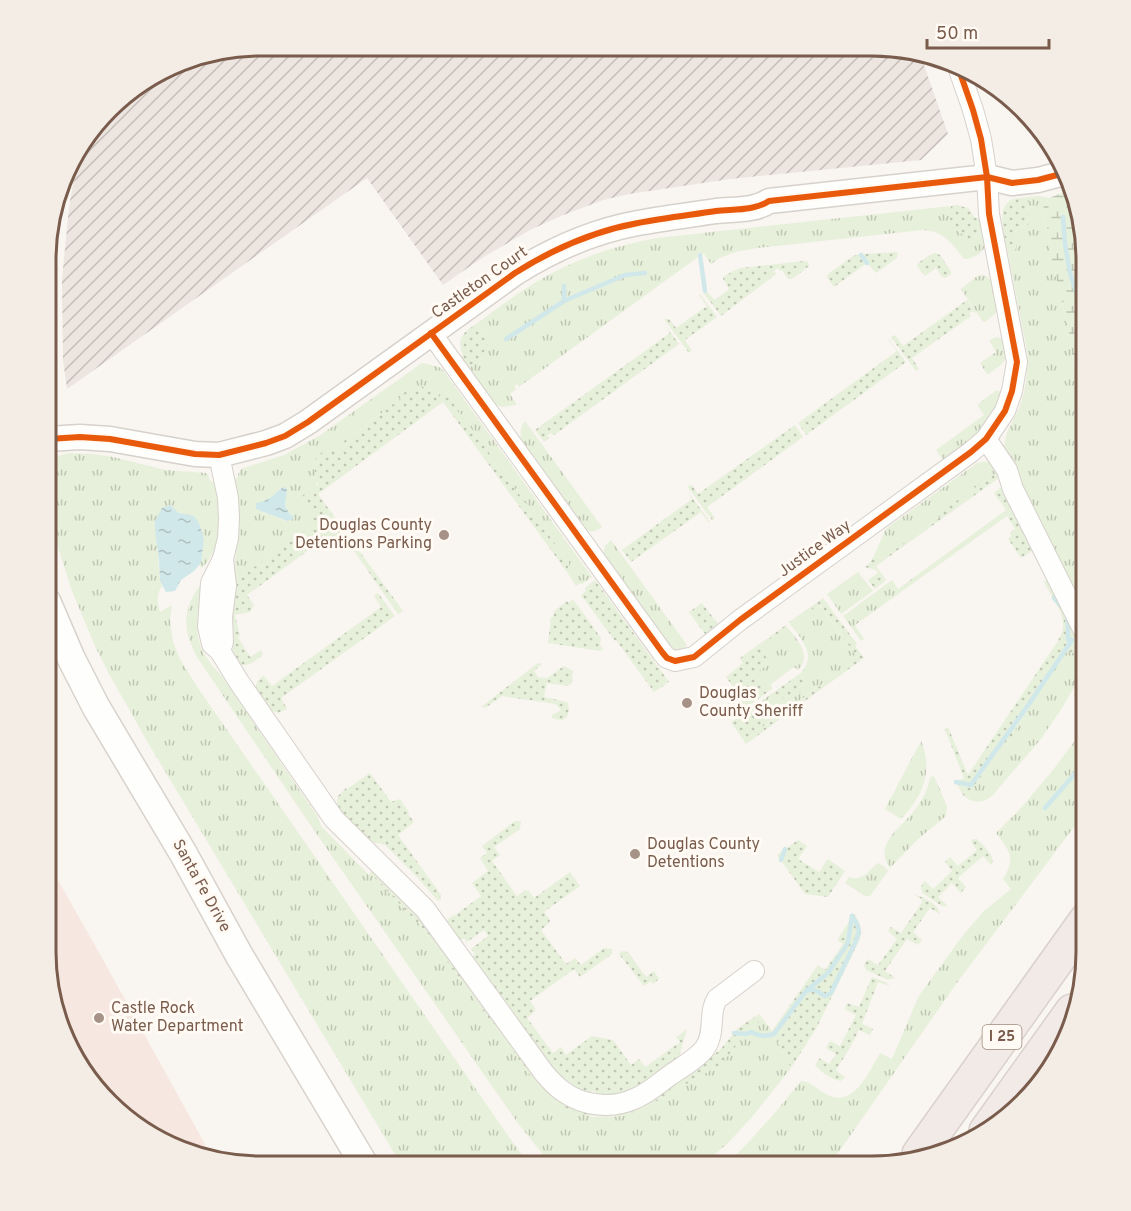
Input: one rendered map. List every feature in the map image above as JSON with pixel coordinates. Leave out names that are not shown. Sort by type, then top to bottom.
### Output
[{"type":"highway","name":"I 25","points":[[923,1149],[1075,935]]},
{"type":"highway","name":"I 25","points":[[1003,1107],[1062,1026]]},
{"type":"main road","name":"Santa Fe Drive","points":[[56,623],[96,707],[183,853],[239,955],[358,1155]]},
{"type":"street","name":"Justice Way","points":[[431,333],[662,652],[675,662],[694,657],[740,620],[971,452],[986,439],[1010,401],[1017,362],[989,214],[987,177],[978,126],[961,77]]},
{"type":"street","name":"Castleton Court","points":[[56,438],[110,439],[184,453],[219,455],[255,447],[285,436],[308,422],[515,273],[572,243],[623,226],[760,207],[769,201],[987,177],[1012,183],[1057,175]]},
{"type":"street","points":[[986,439],[1007,470],[1013,489],[1075,613]]},
{"type":"street","points":[[219,455],[228,498],[229,518],[228,538],[223,559],[211,583],[208,626],[212,644],[220,651],[334,819],[425,909],[544,1073],[571,1097],[590,1103],[611,1105],[626,1102],[645,1093],[700,1054],[709,1039],[714,1004],[717,999],[754,971]]},
{"type":"shaded area","points":[[246,56],[898,57],[923,62],[948,134],[921,160],[730,179],[603,200],[530,230],[482,258],[443,285],[367,178],[67,389],[63,360],[62,280],[73,184],[79,166],[90,146],[115,115],[135,98],[157,83],[194,66],[220,59]]},
{"type":"shaded area","name":"Castle Rock Water Department","points":[[56,877],[208,1149],[181,1140],[135,1113],[106,1086],[90,1065],[77,1042],[66,1017],[59,991],[56,965]]},
{"type":"green space","points":[[1064,192],[1072,220],[1075,246],[1075,377],[1069,332],[1042,210],[1049,198]]},
{"type":"green space","points":[[1028,197],[1049,198],[1042,211],[1049,234],[1051,256],[1069,332],[1075,377],[1075,601],[1019,490],[1015,466],[1003,446],[1008,429],[1020,407],[1026,380],[1028,356],[1008,253],[1013,253],[1013,236],[1016,234],[1017,224],[1022,230],[1030,224],[1027,213]]},
{"type":"green space","points":[[1028,197],[1027,213],[1032,220],[1022,230],[1017,226],[1014,236],[1016,249],[1013,253],[1008,253],[1002,224],[1004,209],[1013,199]]},
{"type":"green space","points":[[951,206],[950,217],[957,229],[975,239],[976,235],[983,234],[984,248],[974,257],[964,259],[942,235],[923,230],[757,248],[735,252],[711,264],[700,252],[697,254],[698,257],[519,387],[517,384],[514,386],[516,389],[510,394],[516,405],[503,407],[495,405],[468,369],[484,357],[487,336],[476,324],[545,277],[607,250],[657,238]]},
{"type":"green space","points":[[951,206],[968,208],[975,218],[980,218],[983,234],[976,235],[974,241],[966,241],[952,225],[949,210]]},
{"type":"green space","points":[[897,252],[897,258],[876,273],[867,263],[834,287],[827,277],[853,256]]},
{"type":"green space","points":[[935,253],[940,255],[951,271],[951,274],[945,278],[936,268],[925,276],[917,266],[918,263]]},
{"type":"green space","points":[[808,262],[809,266],[792,279],[788,279],[778,268],[774,271],[776,274],[721,316],[703,292],[706,291],[715,300],[729,289],[723,277],[741,268]]},
{"type":"green space","points":[[982,275],[993,282],[998,308],[995,314],[985,322],[961,289]]},
{"type":"green space","points":[[700,294],[717,317],[685,340],[692,350],[689,353],[664,319],[669,319],[676,328],[707,306]]},
{"type":"green space","points":[[967,300],[976,312],[969,313],[971,316],[912,358],[919,369],[916,371],[891,337],[895,335],[903,346]]},
{"type":"green space","points":[[663,322],[679,344],[554,435],[551,433],[547,436],[550,438],[544,442],[535,430],[670,333]]},
{"type":"green space","points":[[476,324],[487,336],[488,344],[484,357],[468,369],[460,358],[463,355],[460,344],[464,333]]},
{"type":"green space","points":[[996,337],[1004,340],[1005,357],[999,366],[987,374],[980,363],[996,352],[990,340]]},
{"type":"green space","points":[[888,339],[906,362],[806,435],[798,423],[897,351]]},
{"type":"green space","points":[[422,363],[439,367],[592,577],[576,586],[567,572],[569,563],[445,393],[439,397],[425,387],[401,397],[396,404],[364,425],[340,448],[330,450],[316,458],[318,500],[313,525],[232,583],[238,518],[233,479],[238,478],[241,469],[284,455],[319,436]],"holes":[[[281,488],[287,490],[285,506],[293,519],[286,521],[256,509],[259,503],[269,500]]]},
{"type":"green space","points":[[420,386],[431,390],[439,397],[445,392],[569,563],[567,572],[443,402],[318,494],[403,611],[398,614],[347,541],[336,548],[328,536],[247,595],[254,605],[250,612],[235,615],[240,636],[238,637],[250,657],[261,650],[263,654],[249,664],[239,664],[234,655],[230,635],[232,583],[313,525],[310,521],[317,516],[302,496],[318,485],[315,478],[316,458],[325,450],[340,448],[345,440],[383,413],[388,405],[396,404],[405,392]]},
{"type":"green space","points":[[997,390],[1001,392],[998,403],[987,423],[972,439],[943,460],[936,450],[984,415],[978,406],[979,403]]},
{"type":"green space","points":[[525,421],[602,527],[593,531],[584,529],[523,445],[521,432]]},
{"type":"green space","points":[[795,425],[803,437],[707,507],[715,518],[712,520],[687,486],[692,485],[698,494]]},
{"type":"green space","points":[[70,453],[113,457],[166,470],[206,473],[211,482],[216,481],[220,504],[220,527],[215,549],[202,568],[199,565],[204,539],[199,523],[169,505],[155,521],[162,586],[158,596],[158,605],[160,612],[172,605],[170,620],[173,642],[180,659],[522,1155],[395,1155],[148,743],[95,646],[72,591],[56,541],[56,458]]},
{"type":"green space","points":[[992,461],[999,471],[882,559],[874,556],[887,528],[977,463]]},
{"type":"green space","points":[[999,471],[996,480],[876,566],[886,580],[875,589],[868,580],[878,573],[876,570],[865,567],[874,556],[882,559],[943,515],[941,512]]},
{"type":"green space","points":[[1004,485],[1034,550],[1021,558],[1008,539],[1011,536],[1010,533],[1015,529],[994,493]]},
{"type":"green space","points":[[685,488],[710,522],[701,512],[631,562],[622,550],[692,499]]},
{"type":"green space","points":[[1006,510],[1007,516],[855,625],[864,639],[861,641],[843,616],[892,580],[898,589]]},
{"type":"green space","points":[[611,540],[687,645],[683,650],[676,652],[670,649],[603,555],[605,546]]},
{"type":"green space","points":[[1045,560],[1075,626],[1075,653],[1066,649],[1021,716],[1022,719],[1003,752],[994,759],[971,790],[970,800],[963,795],[956,782],[964,778],[945,730],[948,727],[968,775],[1058,641],[1063,622],[1044,582],[1048,579],[1039,565]]},
{"type":"green space","points":[[858,572],[873,591],[841,614],[827,594]]},
{"type":"green space","points":[[595,580],[669,682],[654,692],[581,595],[586,591],[585,588]]},
{"type":"green space","points":[[202,586],[205,608],[198,608],[198,638],[203,652],[318,817],[321,826],[420,925],[539,1087],[555,1103],[593,1117],[613,1117],[631,1113],[650,1105],[721,1064],[751,1028],[763,1019],[772,1031],[791,1068],[727,1144],[714,1155],[543,1155],[517,1122],[309,823],[197,657],[186,624],[186,617],[195,592]]},
{"type":"green space","points":[[378,593],[395,616],[281,698],[287,709],[278,713],[271,710],[256,689],[258,680],[264,676],[272,686],[381,607],[374,596]]},
{"type":"green space","points":[[823,598],[857,644],[855,646],[864,658],[746,744],[731,722],[751,709],[764,727],[858,658],[820,605],[790,624],[789,622]]},
{"type":"green space","points":[[573,599],[601,638],[600,645],[603,649],[600,651],[548,643],[551,617],[554,611]]},
{"type":"green space","points":[[702,603],[718,624],[705,634],[689,612]]},
{"type":"green space","points":[[818,605],[858,658],[763,727],[751,709],[774,692],[784,699],[804,678],[801,673],[806,666],[808,653],[790,624]]},
{"type":"green space","points":[[786,625],[787,627],[759,647],[770,663],[756,673],[769,691],[729,720],[721,709],[739,695],[726,677],[743,663],[740,658]]},
{"type":"green space","points":[[787,627],[799,642],[804,659],[798,670],[794,667],[771,684],[772,689],[769,691],[755,673],[769,663],[759,647]]},
{"type":"green space","points":[[1066,649],[1075,653],[1075,686],[1041,739],[992,796],[987,800],[970,800],[971,790],[994,759],[1003,752],[1022,719],[1021,716]]},
{"type":"green space","points":[[538,663],[542,664],[534,671],[538,677],[547,678],[564,666],[573,671],[572,683],[567,686],[547,683],[544,697],[567,702],[569,710],[564,719],[552,718],[552,715],[561,710],[556,704],[502,696],[485,708],[481,707]]},
{"type":"green space","points":[[801,673],[804,682],[797,696],[789,700],[779,697],[774,692]]},
{"type":"green space","points":[[921,741],[926,763],[924,783],[915,802],[901,819],[885,809]]},
{"type":"green space","points":[[1075,741],[1075,826],[956,984],[837,1155],[736,1155],[801,1081],[808,1082],[836,1098],[844,1097],[859,1087],[880,1053],[892,1059],[921,993],[964,934],[984,911],[1011,889],[1003,879],[1007,872],[1010,855],[996,833],[1053,770]]},
{"type":"green space","points":[[370,773],[391,802],[400,799],[409,812],[414,822],[398,835],[441,895],[438,901],[385,845],[368,839],[338,809],[338,796],[346,788]]},
{"type":"green space","points":[[933,776],[947,807],[946,816],[917,840],[890,868],[886,859],[886,844],[919,804]]},
{"type":"green space","points":[[515,821],[521,821],[520,829],[494,847],[500,855],[492,861],[517,896],[525,890],[529,891],[534,898],[570,872],[580,886],[544,912],[550,920],[541,930],[566,964],[575,958],[581,965],[604,948],[612,949],[612,954],[580,977],[574,969],[530,1001],[535,1011],[527,1018],[553,1053],[561,1047],[566,1055],[592,1036],[613,1040],[631,1065],[639,1059],[645,1067],[680,1042],[676,1037],[687,1029],[679,1057],[643,1084],[619,1095],[596,1096],[596,1092],[592,1091],[591,1095],[570,1085],[554,1071],[471,958],[475,954],[471,949],[488,936],[484,930],[467,942],[464,938],[459,941],[446,923],[453,915],[481,896],[472,883],[488,871],[480,858],[487,853],[482,846]]},
{"type":"green space","points":[[977,839],[988,851],[992,857],[992,864],[983,856],[958,878],[966,887],[961,893],[952,883],[938,897],[948,906],[942,906],[922,893],[921,886],[925,881],[933,889],[952,871],[945,862],[950,857],[958,866],[977,850],[971,842]]},
{"type":"green space","points":[[798,840],[807,846],[798,859],[819,872],[828,859],[845,871],[828,897],[805,894],[777,855]]},
{"type":"green space","points":[[878,863],[888,871],[870,896],[865,896],[845,883],[849,877],[858,878],[865,875]]},
{"type":"green space","points":[[375,870],[420,916],[539,1079],[595,1113],[700,1064],[720,1050],[738,1028],[759,1014],[763,1019],[751,1028],[721,1064],[650,1105],[622,1116],[604,1117],[579,1114],[563,1108],[539,1087],[420,925],[370,873]]},
{"type":"green space","points":[[914,894],[934,904],[940,914],[930,908],[913,932],[922,940],[918,945],[907,939],[885,971],[895,978],[888,980],[866,970],[864,965],[868,959],[878,965],[897,939],[888,931],[891,927],[901,933],[923,901]]},
{"type":"green space","points":[[853,913],[860,924],[860,939],[817,1027],[791,1068],[772,1031],[818,965],[825,970],[843,944],[837,940]]},
{"type":"green space","points":[[621,951],[628,952],[646,977],[654,971],[659,979],[653,984],[651,981],[644,986],[619,954]]},
{"type":"green space","points":[[872,977],[890,986],[878,982],[862,1024],[873,1029],[870,1035],[859,1030],[836,1070],[845,1077],[841,1081],[834,1079],[815,1065],[820,1058],[829,1064],[836,1054],[826,1048],[830,1041],[840,1046],[856,1015],[845,1009],[847,1003],[859,1007]]},
{"type":"water","points":[[283,487],[287,490],[285,506],[294,517],[293,519],[287,521],[256,509],[256,503],[268,499]]},
{"type":"water","points":[[170,505],[179,513],[194,516],[204,539],[201,563],[181,580],[175,591],[166,592],[160,581],[155,521],[162,508]]},
{"type":"waterway","points":[[1063,217],[1065,244],[1075,289]]},
{"type":"waterway","points":[[700,255],[705,291]]},
{"type":"waterway","points":[[861,255],[867,263]]},
{"type":"waterway","points":[[564,301],[625,275],[645,273]]},
{"type":"waterway","points":[[506,339],[564,301],[564,286]]},
{"type":"waterway","points":[[1054,598],[1061,606]]},
{"type":"waterway","points":[[1067,616],[1068,640],[1071,641]]},
{"type":"waterway","points":[[956,782],[971,785],[1072,640]]},
{"type":"waterway","points":[[1045,808],[1075,774]]},
{"type":"waterway","points":[[781,860],[785,849]]},
{"type":"waterway","points":[[807,990],[828,973],[846,946],[852,916]]},
{"type":"waterway","points":[[734,1033],[751,1032],[765,1036],[774,1034],[806,991],[813,989],[825,996],[831,993],[859,931],[852,916]]},
{"type":"cycle path","points":[[431,333],[662,652],[667,658],[675,661],[694,657],[740,620],[971,452],[986,439],[1005,411],[1012,391],[1017,362],[989,214],[987,177],[981,139],[961,77]]},
{"type":"cycle path","points":[[56,438],[110,439],[195,454],[219,455],[285,436],[308,422],[515,273],[574,242],[622,226],[750,208],[769,201],[987,177],[1012,183],[1057,175]]},
{"type":"place","name":"Douglas County Detentions Parking","points":[[444,535]]},
{"type":"place","name":"Douglas County Sheriff","points":[[687,703]]},
{"type":"place","name":"Douglas County Detentions","points":[[635,854]]},
{"type":"place","name":"Castle Rock Water Department","points":[[99,1018]]}]
